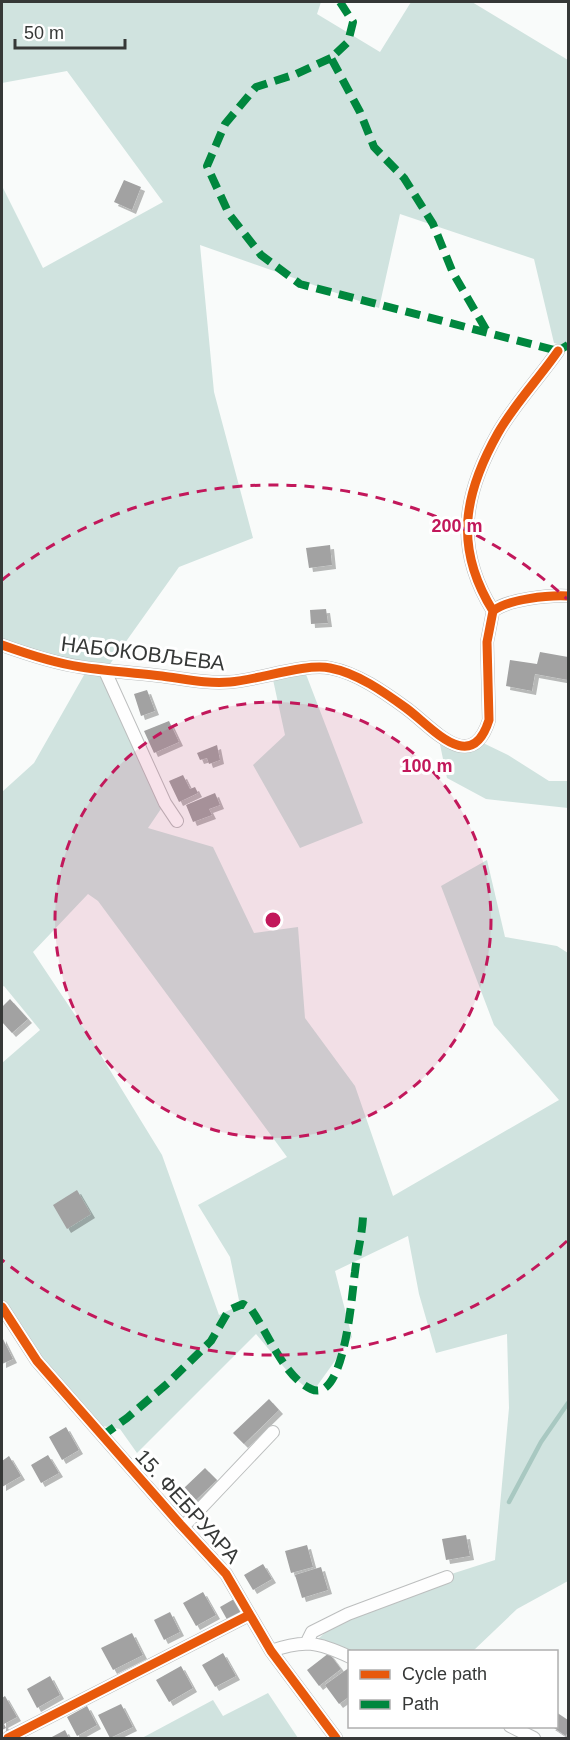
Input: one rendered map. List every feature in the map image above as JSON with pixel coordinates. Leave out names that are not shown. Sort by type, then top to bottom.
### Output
[{"type":"street","points":[[558,351],[499,432],[475,481],[468,510],[467,541],[482,593],[493,611],[503,605],[546,597],[568,596]]},
{"type":"street","name":"НАБОКОВЉЕВА","points":[[2,645],[42,658],[105,671],[205,682],[232,682],[314,667],[329,668],[375,688],[408,709],[438,735],[455,745],[469,745],[479,741],[489,720],[487,642],[493,611]]},
{"type":"street","points":[[105,671],[165,803],[177,821]]},
{"type":"street","name":"15. ФЕБРУАРА","points":[[2,1307],[37,1361],[226,1574],[271,1652],[336,1738]]},
{"type":"street","points":[[183,1527],[273,1432]]},
{"type":"street","points":[[307,1642],[312,1632],[348,1614],[447,1576]]},
{"type":"street","points":[[8,1738],[249,1615]]},
{"type":"street","points":[[271,1652],[307,1642],[322,1645],[348,1656]]},
{"type":"street","points":[[514,1728],[534,1738]]},
{"type":"shaded area","points":[[2,2],[321,2],[317,14],[380,52],[411,2],[472,2],[568,60],[568,347],[554,343],[534,259],[400,214],[379,308],[200,245],[214,392],[253,538],[179,567],[105,671],[165,803],[148,828],[213,847],[254,933],[298,927],[305,1018],[355,1086],[393,1196],[559,1100],[494,1025],[441,886],[487,860],[505,937],[557,946],[568,953],[568,1581],[517,1609],[474,1650],[349,1650],[318,1639],[351,1609],[495,1560],[509,1408],[507,1334],[436,1353],[419,1294],[408,1236],[335,1271],[352,1337],[312,1393],[288,1372],[256,1334],[137,1453],[120,1429],[91,1424],[2,1307],[2,1063],[40,1030],[4,986],[2,987],[2,792],[34,763],[88,668],[2,644],[2,186],[43,268],[163,202],[67,71],[2,83]],"holes":[[[88,894],[98,901],[287,1157],[198,1205],[230,1257],[240,1305],[219,1315],[162,1155],[89,1036],[33,952]]]},
{"type":"shaded area","points":[[304,669],[363,823],[300,848],[253,765],[285,735],[272,675]]},
{"type":"shaded area","points":[[438,735],[455,745],[479,741],[508,755],[549,781],[568,781],[568,808],[486,799],[447,778]]},
{"type":"shaded area","points":[[268,1693],[298,1738],[142,1738],[213,1700],[223,1716]]},
{"type":"building","points":[[124,180],[141,187],[132,210],[114,202]]},
{"type":"building","points":[[330,545],[332,565],[309,568],[306,548]]},
{"type":"building","points":[[326,609],[328,623],[311,624],[310,610]]},
{"type":"building","points":[[540,652],[568,657],[568,680],[535,674],[532,691],[506,686],[510,660],[537,664]]},
{"type":"building","points":[[147,690],[155,711],[141,716],[134,694]]},
{"type":"building","points":[[169,721],[179,742],[154,753],[144,731]]},
{"type":"building","points":[[217,745],[220,760],[209,764],[207,758],[200,760],[197,753]]},
{"type":"building","points":[[183,775],[190,789],[195,787],[198,793],[179,802],[169,781]]},
{"type":"building","points":[[215,793],[220,805],[209,809],[212,815],[193,822],[186,805]]},
{"type":"building","points":[[10,999],[28,1019],[12,1033],[2,1022],[2,1007]]},
{"type":"building","points":[[77,1190],[91,1214],[67,1229],[53,1205]]},
{"type":"building","points":[[2,1337],[13,1359],[2,1364]]},
{"type":"building","points":[[269,1399],[279,1410],[244,1444],[233,1433]]},
{"type":"building","points":[[66,1427],[79,1450],[62,1460],[49,1437]]},
{"type":"building","points":[[48,1455],[59,1473],[41,1483],[31,1465]]},
{"type":"building","points":[[9,1456],[21,1476],[2,1487],[2,1461]]},
{"type":"building","points":[[205,1468],[217,1480],[196,1500],[184,1488]]},
{"type":"building","points":[[466,1535],[470,1556],[446,1560],[442,1539]]},
{"type":"building","points":[[307,1545],[313,1567],[291,1573],[285,1551]]},
{"type":"building","points":[[263,1564],[272,1579],[253,1590],[244,1575]]},
{"type":"building","points":[[321,1567],[328,1590],[302,1598],[295,1575]]},
{"type":"building","points":[[203,1592],[216,1615],[196,1626],[183,1603]]},
{"type":"building","points":[[234,1599],[243,1614],[229,1623],[220,1607]]},
{"type":"building","points":[[170,1612],[180,1632],[164,1640],[154,1620]]},
{"type":"building","points":[[132,1633],[143,1655],[113,1670],[101,1648]]},
{"type":"building","points":[[223,1653],[236,1676],[215,1687],[202,1665]]},
{"type":"building","points":[[329,1653],[341,1669],[319,1686],[307,1670]]},
{"type":"building","points":[[181,1666],[193,1688],[169,1702],[156,1680]]},
{"type":"building","points":[[348,1668],[348,1697],[339,1704],[325,1685]]},
{"type":"building","points":[[50,1676],[60,1695],[37,1708],[27,1689]]},
{"type":"building","points":[[5,1696],[17,1717],[4,1724],[6,1728],[2,1730],[2,1698]]},
{"type":"building","points":[[121,1704],[133,1727],[110,1738],[98,1715]]},
{"type":"building","points":[[87,1706],[97,1725],[77,1736],[67,1717]]},
{"type":"building","points":[[558,1713],[568,1720],[566,1736],[554,1728],[558,1728]]},
{"type":"building","points":[[65,1730],[69,1738],[50,1738]]},
{"type":"waterway","points":[[509,1502],[541,1442],[568,1403]]},
{"type":"marked path","points":[[340,2],[353,22],[348,42],[331,58],[360,112],[374,147],[404,178],[433,224],[453,273],[488,333]]},
{"type":"marked path","points":[[331,58],[296,74],[256,87],[225,124],[207,166],[229,214],[261,255],[300,284],[558,351],[568,345]]},
{"type":"marked path","points":[[102,1436],[168,1383],[211,1341],[229,1310],[243,1304],[251,1309],[277,1354],[293,1375],[311,1389],[323,1389],[332,1380],[345,1344],[363,1217]]},
{"type":"cycle path","points":[[493,611],[472,565],[468,543],[471,500],[477,478],[498,433],[511,412],[558,351]]},
{"type":"cycle path","points":[[2,645],[71,665],[204,682],[241,681],[308,668],[340,670],[370,684],[406,708],[439,735],[461,746],[472,745],[481,737],[489,720],[487,642],[493,611],[508,603],[540,597],[568,596]]},
{"type":"cycle path","points":[[2,1307],[37,1361],[226,1574],[271,1651],[336,1738]]},
{"type":"cycle path","points":[[8,1738],[249,1615]]}]
